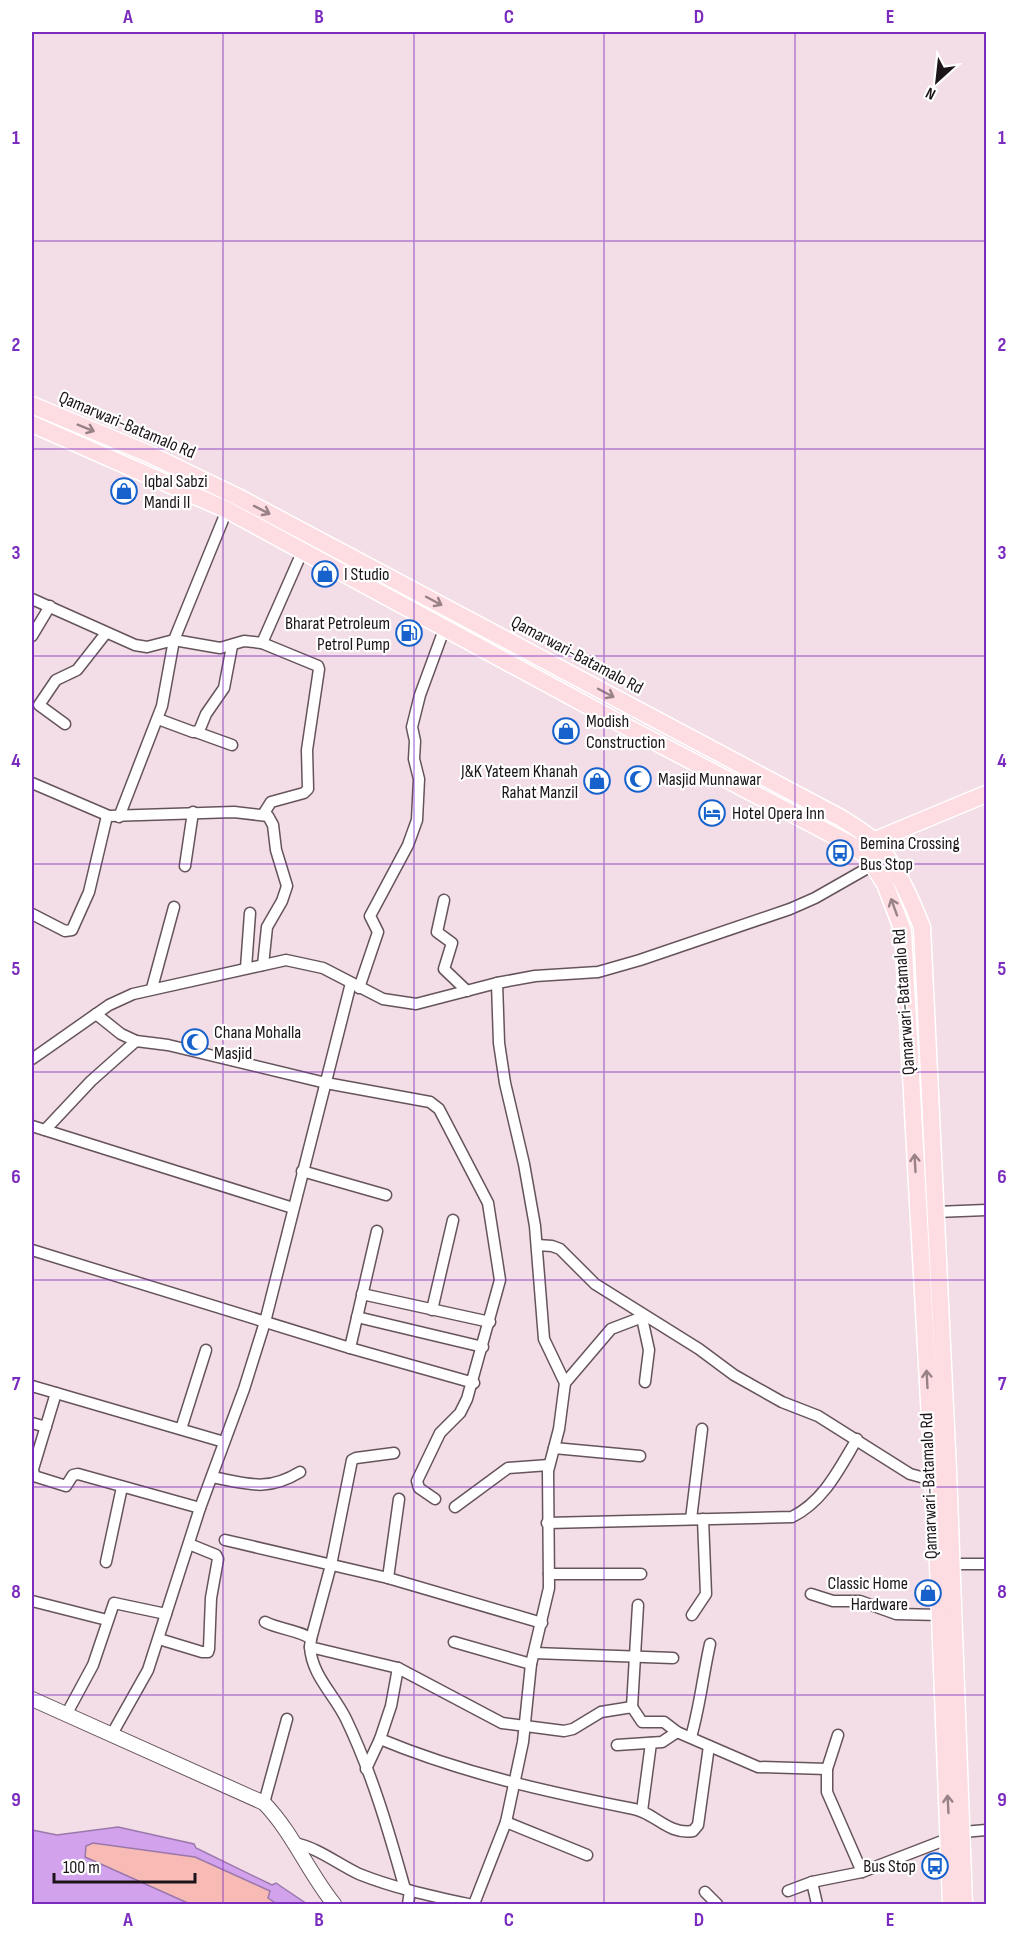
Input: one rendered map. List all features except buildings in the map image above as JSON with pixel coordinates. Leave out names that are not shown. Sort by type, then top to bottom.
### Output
[{"type":"main road","name":"Qamarwari-Batamalo Rd","points":[[32,405],[149,454],[238,497],[841,818],[873,841],[891,864],[908,892],[922,927],[951,1564],[956,1835],[951,1905]]},
{"type":"main road","name":"Qamarwari-Batamalo Rd","points":[[32,424],[227,510],[665,746],[821,827],[863,853],[885,884],[903,931],[940,1615],[956,1835],[964,1905]]},
{"type":"main road","points":[[665,746],[673,729]]},
{"type":"main road","points":[[821,827],[873,841],[987,794]]},
{"type":"main road","points":[[917,1206],[936,1212]]},
{"type":"street","points":[[119,817],[143,751],[158,719],[174,640],[227,510]]},
{"type":"street","points":[[262,643],[303,550]]},
{"type":"street","points":[[32,598],[106,633],[147,647],[174,640],[220,648],[244,641],[262,643],[319,669],[307,750],[308,789],[304,793],[271,802],[264,813]]},
{"type":"street","points":[[32,636],[50,606]]},
{"type":"street","points":[[112,1734],[138,1693],[159,1639],[200,1508],[265,1322],[326,1083],[355,985],[378,932],[370,916],[408,845],[419,812],[420,779],[414,759],[415,741],[412,727],[420,694],[445,627]]},
{"type":"street","points":[[65,724],[39,705],[56,680],[77,669],[106,633]]},
{"type":"street","points":[[196,732],[224,688],[232,646]]},
{"type":"street","points":[[158,719],[232,744]]},
{"type":"street","points":[[32,783],[106,816],[193,812],[264,813],[271,819],[273,825],[276,850],[287,886],[282,901],[267,927],[263,965]]},
{"type":"street","points":[[185,866],[193,812]]},
{"type":"street","points":[[32,914],[65,931],[72,930],[89,892],[106,816]]},
{"type":"street","points":[[32,1059],[96,1014],[133,994],[286,960],[305,962],[382,999],[416,1004],[497,983],[535,976],[598,972],[694,944],[815,898],[873,865]]},
{"type":"street","points":[[444,900],[437,933],[452,944],[443,965],[444,969],[468,991]]},
{"type":"street","points":[[152,988],[174,907]]},
{"type":"street","points":[[246,968],[250,913]]},
{"type":"street","points":[[497,983],[499,1043],[505,1083],[525,1164],[537,1245],[544,1339],[565,1383]]},
{"type":"street","points":[[96,1014],[121,1034],[136,1041],[168,1045],[326,1083],[430,1102],[439,1109],[488,1203],[500,1280],[474,1383],[464,1406],[440,1433],[418,1477],[419,1488],[435,1499]]},
{"type":"street","points":[[45,1130],[91,1081],[136,1041]]},
{"type":"street","points":[[32,1126],[293,1208]]},
{"type":"street","points":[[302,1171],[386,1195]]},
{"type":"street","points":[[936,1212],[987,1210]]},
{"type":"street","points":[[432,1311],[453,1220]]},
{"type":"street","points":[[350,1348],[377,1231]]},
{"type":"street","points":[[537,1245],[560,1249],[595,1284],[644,1317],[699,1349],[734,1375],[782,1402],[818,1416],[910,1474],[932,1480]]},
{"type":"street","points":[[32,1250],[350,1348],[474,1383]]},
{"type":"street","points":[[362,1294],[490,1322]]},
{"type":"street","points":[[357,1317],[483,1347]]},
{"type":"street","points":[[644,1317],[649,1350],[645,1382]]},
{"type":"street","points":[[474,1905],[506,1822],[515,1785],[532,1659],[542,1623],[549,1574],[549,1465],[565,1383],[611,1329],[644,1317]]},
{"type":"street","points":[[181,1429],[206,1350]]},
{"type":"street","points":[[32,1386],[224,1442]]},
{"type":"street","points":[[57,1393],[32,1475],[66,1486],[75,1474],[200,1508]]},
{"type":"street","points":[[32,1423],[46,1427]]},
{"type":"street","points":[[691,1519],[702,1429]]},
{"type":"street","points":[[548,1523],[792,1517],[806,1510],[832,1482],[857,1439]]},
{"type":"street","points":[[554,1448],[639,1456]]},
{"type":"street","points":[[310,1643],[331,1565],[352,1460],[394,1453]]},
{"type":"street","points":[[455,1507],[508,1468],[549,1465]]},
{"type":"street","points":[[212,1477],[260,1486],[285,1481],[300,1472]]},
{"type":"street","points":[[106,1562],[122,1487]]},
{"type":"street","points":[[388,1578],[399,1499]]},
{"type":"street","points":[[692,1616],[706,1594],[703,1519]]},
{"type":"street","points":[[225,1540],[388,1578],[542,1623]]},
{"type":"street","points":[[159,1639],[202,1652],[208,1652],[209,1649],[211,1598],[218,1558],[216,1555],[189,1544]]},
{"type":"street","points":[[951,1564],[987,1564]]},
{"type":"street","points":[[549,1574],[640,1574]]},
{"type":"street","points":[[811,1594],[833,1601],[860,1601],[896,1614],[940,1615]]},
{"type":"street","points":[[32,1601],[107,1620]]},
{"type":"street","points":[[66,1715],[93,1665],[107,1620],[116,1602],[166,1614]]},
{"type":"street","points":[[638,1605],[637,1657],[632,1707],[642,1722],[664,1722],[677,1732],[758,1767],[827,1769]]},
{"type":"street","points":[[265,1622],[280,1629],[304,1634],[310,1643],[315,1672],[347,1720],[366,1769],[408,1890],[408,1905]]},
{"type":"street","points":[[454,1642],[532,1659],[673,1658]]},
{"type":"street","points":[[310,1643],[398,1668],[425,1680],[491,1719],[524,1728],[564,1731],[573,1729],[601,1712],[632,1707]]},
{"type":"street","points":[[691,1737],[701,1701],[701,1681],[710,1644]]},
{"type":"street","points":[[366,1769],[380,1740],[391,1706],[398,1668]]},
{"type":"street","points":[[32,1699],[264,1803],[285,1827],[334,1905]]},
{"type":"street","points":[[264,1803],[286,1719]]},
{"type":"street","points":[[617,1745],[667,1740],[677,1732]]},
{"type":"street","points":[[838,1735],[827,1769],[827,1792],[862,1872]]},
{"type":"street","points":[[380,1740],[515,1785],[642,1811],[670,1828],[688,1832],[696,1828],[709,1746]]},
{"type":"street","points":[[642,1811],[651,1743]]},
{"type":"street","points":[[506,1822],[587,1855]]},
{"type":"street","points":[[788,1891],[812,1882],[862,1872],[956,1835],[987,1830]]},
{"type":"street","points":[[295,1844],[311,1847],[361,1875],[468,1905]]},
{"type":"street","points":[[812,1882],[818,1905]]},
{"type":"street","points":[[705,1892],[717,1905]]},
{"type":"shaded area","points":[[118,1827],[194,1844],[196,1848],[272,1885],[276,1883],[307,1904],[277,1904],[268,1898],[270,1891],[195,1857],[93,1843],[86,1846],[85,1857],[190,1904],[32,1904],[32,1830],[57,1835]]},
{"type":"shaded area","points":[[93,1843],[195,1857],[270,1891],[268,1898],[277,1904],[190,1904],[85,1857],[86,1846]]},
{"type":"place","name":"Iqbal Sabzi Mandi II","points":[[124,491]]},
{"type":"place","name":"I Studio","points":[[325,574]]},
{"type":"place","name":"Bharat Petroleum Petrol Pump","points":[[409,633]]},
{"type":"place","name":"Modish Construction","points":[[566,731]]},
{"type":"place","name":"Masjid Munnawar","points":[[638,779]]},
{"type":"place","name":"J&K Yateem Khanah Rahat Manzil","points":[[597,781]]},
{"type":"place","name":"Hotel Opera Inn","points":[[712,813]]},
{"type":"place","name":"Bemina Crossing Bus Stop","points":[[840,853]]},
{"type":"place","name":"Chana Mohalla Masjid","points":[[195,1042]]},
{"type":"place","name":"Classic Home Hardware","points":[[928,1593]]},
{"type":"place","name":"Bus Stop","points":[[935,1866]]}]
